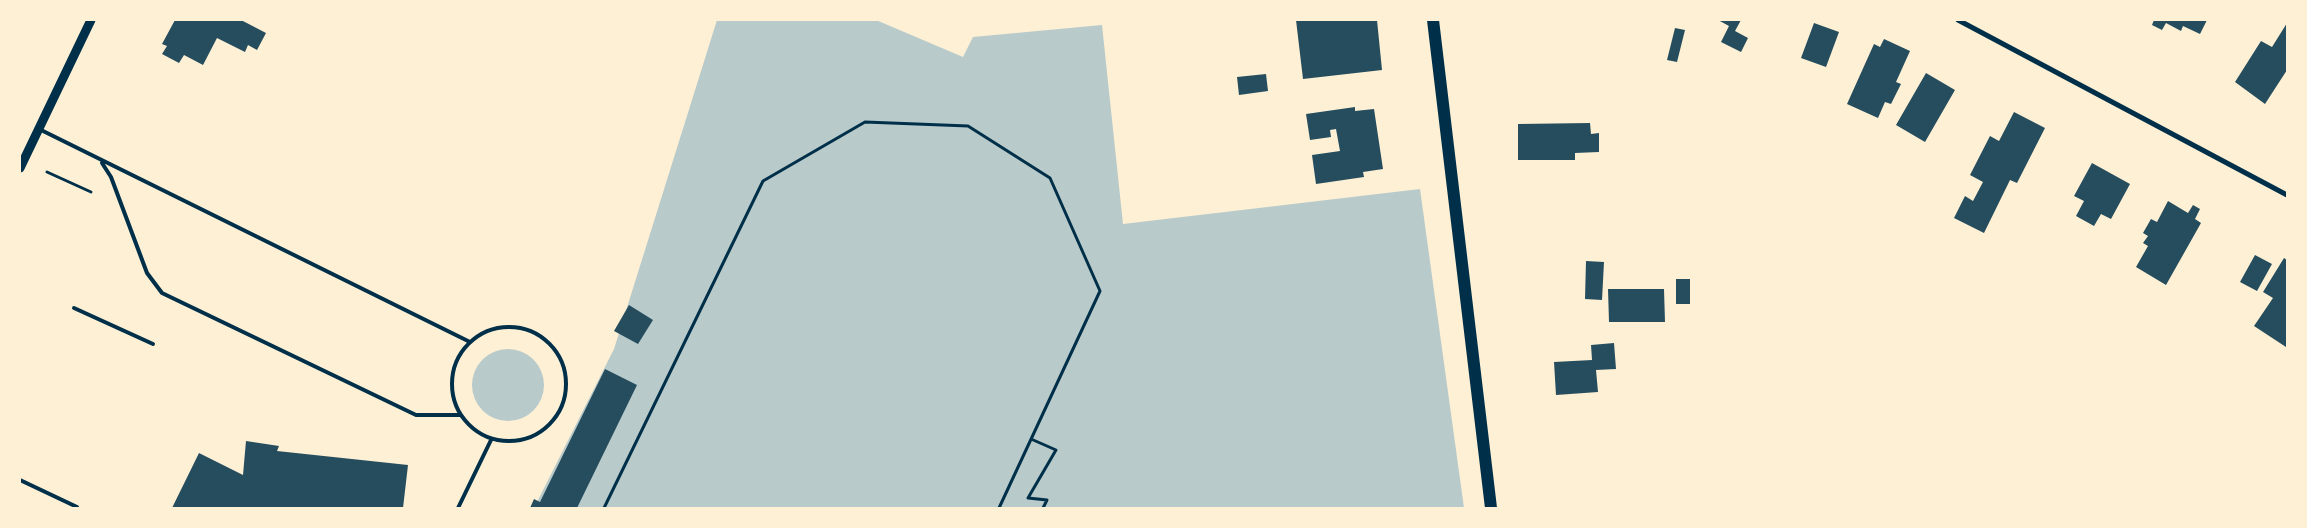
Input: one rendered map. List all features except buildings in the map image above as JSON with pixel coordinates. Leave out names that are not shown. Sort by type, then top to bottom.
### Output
[{"type":"main road","points":[[1433,20],[1491,508]]},
{"type":"street","points":[[20,168],[91,20]]},
{"type":"street","points":[[1958,20],[2287,194]]},
{"type":"lane","points":[[39,129],[470,342]]},
{"type":"lane","points":[[101,161],[111,177],[147,273],[162,293],[416,415],[460,416]]},
{"type":"lane","points":[[74,308],[153,344]]},
{"type":"lane","points":[[503,327],[521,328],[538,335],[552,347],[562,363],[566,381],[564,399],[557,416],[544,429],[528,438],[510,442],[492,440],[474,430],[460,416],[453,397],[452,377],[458,358],[470,342],[485,332],[503,327]]},
{"type":"lane","points":[[458,508],[492,440]]},
{"type":"lane","points":[[20,480],[76,507]]},
{"type":"path","points":[[604,508],[763,181],[865,122],[968,126],[1050,178],[1100,291],[999,508]]},
{"type":"path","points":[[47,172],[91,192]]},
{"type":"path","points":[[1031,439],[1056,450],[1028,498],[1047,500],[1043,508]]},
{"type":"shaded area","points":[[717,20],[876,20],[963,57],[973,37],[1102,25],[1123,224],[1420,189],[1464,508],[534,508],[614,349]]},
{"type":"shaded area","points":[[508,349],[528,355],[538,365],[544,385],[538,405],[528,415],[508,421],[488,415],[478,405],[472,385],[478,365],[488,355]]}]
